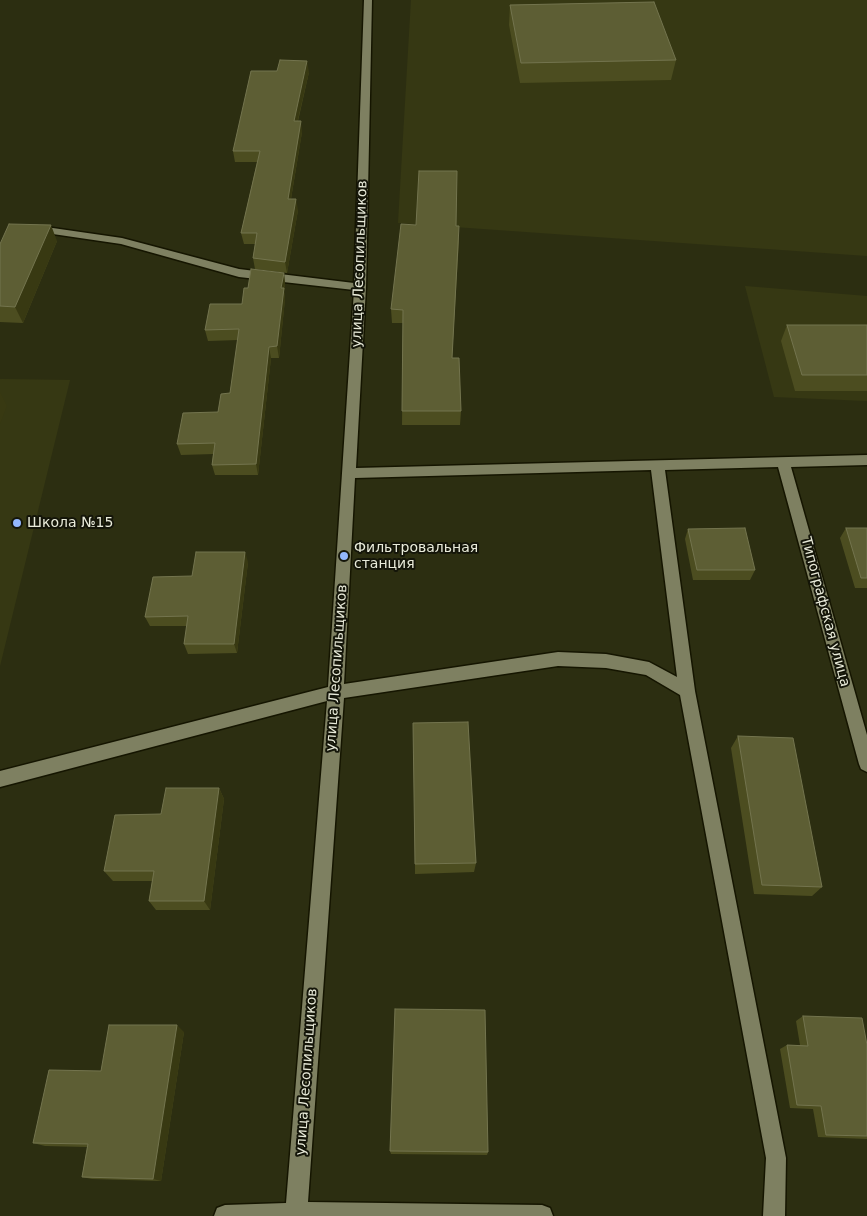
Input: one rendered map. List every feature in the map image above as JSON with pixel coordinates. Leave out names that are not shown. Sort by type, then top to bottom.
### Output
[{"type":"street","name":"улица Лесопильщиков","points":[[296,1215],[336,692],[349,473],[360,287],[368,0]]},
{"type":"street","points":[[38,229],[122,241],[239,273],[360,287]]},
{"type":"street","points":[[349,473],[867,460]]},
{"type":"street","name":"Типографская улица","points":[[783,461],[867,764]]},
{"type":"street","points":[[658,464],[687,691],[776,1158],[774,1216]]},
{"type":"street","points":[[0,779],[336,692],[558,659],[606,660],[649,669],[687,691]]},
{"type":"street","points":[[224,1216],[542,1216]]},
{"type":"shaded area","points":[[411,0],[867,0],[867,256],[398,223]]},
{"type":"shaded area","points":[[745,286],[867,296],[867,401],[774,397]]},
{"type":"shaded area","name":"Школа №15","points":[[0,379],[70,380],[0,666]]},
{"type":"building","points":[[654,2],[676,60],[521,63],[510,5]]},
{"type":"building","points":[[280,60],[307,61],[294,121],[301,121],[288,199],[296,199],[285,262],[253,258],[257,233],[241,233],[260,151],[233,151],[251,71],[277,71]]},
{"type":"building","points":[[419,171],[457,171],[456,226],[459,226],[452,358],[459,358],[461,411],[402,411],[403,310],[391,309],[401,224],[416,225]]},
{"type":"building","points":[[9,224],[51,225],[15,307],[0,306],[0,244]]},
{"type":"building","points":[[251,269],[284,273],[281,288],[284,288],[277,346],[269,347],[256,464],[212,465],[215,443],[177,444],[183,413],[218,412],[221,394],[230,393],[239,329],[205,330],[210,304],[242,304],[244,288],[248,288]]},
{"type":"building","points":[[787,325],[867,325],[867,375],[802,375]]},
{"type":"building","points":[[745,528],[755,570],[697,570],[688,529]]},
{"type":"building","points":[[846,528],[867,528],[867,578],[861,578]]},
{"type":"building","points":[[196,552],[245,552],[234,644],[184,644],[188,616],[145,617],[153,577],[192,576]]},
{"type":"building","points":[[468,722],[476,863],[415,864],[413,723]]},
{"type":"building","points":[[738,736],[793,738],[822,887],[762,885]]},
{"type":"building","points":[[166,788],[219,788],[204,901],[149,901],[154,871],[104,871],[115,815],[161,814]]},
{"type":"building","points":[[395,1009],[485,1010],[488,1152],[390,1151]]},
{"type":"building","points":[[803,1016],[862,1018],[867,1045],[867,1136],[826,1135],[821,1106],[797,1105],[787,1045],[808,1046]]},
{"type":"building","points":[[109,1025],[177,1025],[153,1179],[82,1177],[88,1144],[33,1143],[49,1070],[101,1071]]},
{"type":"place","name":"Школа №15","points":[[17,523]]},
{"type":"place","name":"Фильтровальная станция","points":[[344,556]]}]
